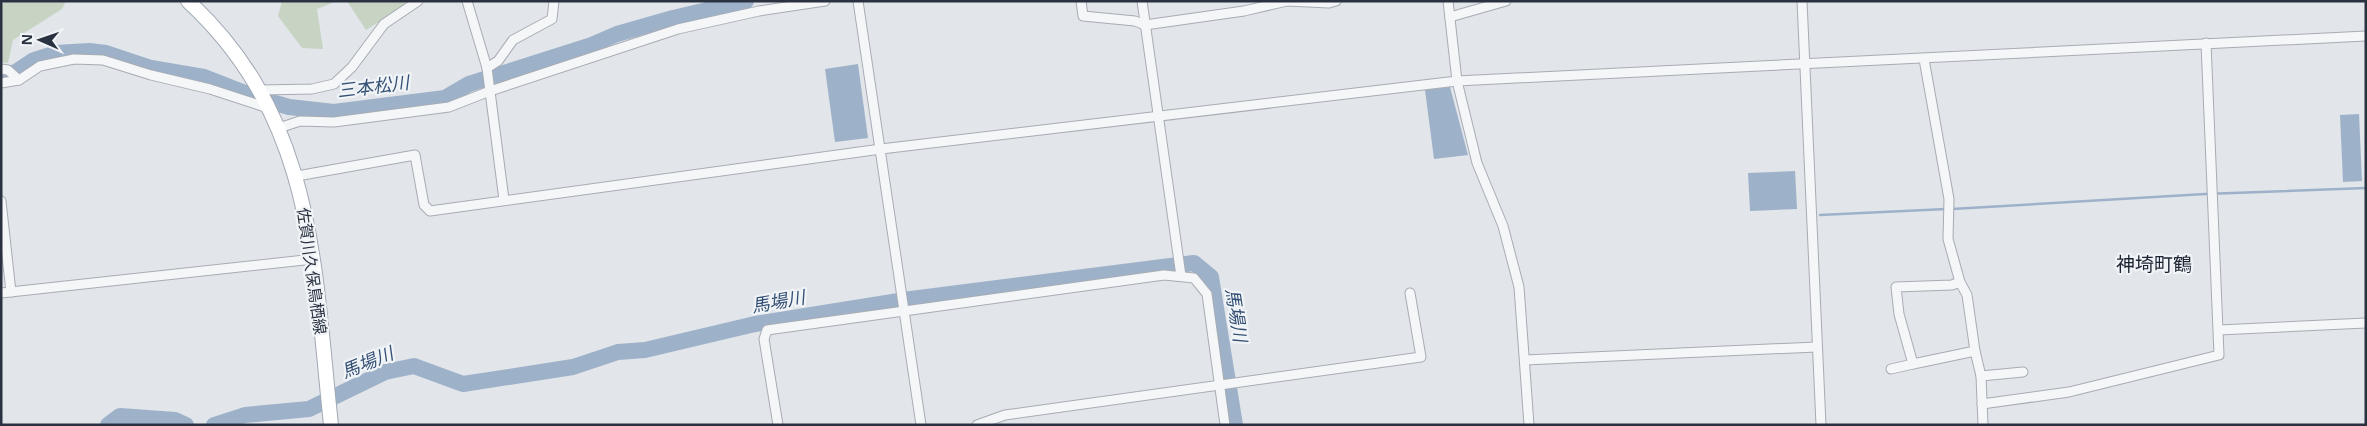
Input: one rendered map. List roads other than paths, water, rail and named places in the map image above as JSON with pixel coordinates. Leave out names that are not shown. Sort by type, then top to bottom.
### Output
[{"type":"main road","name":"佐賀川久保鳥栖線","points":[[188,1],[235,52],[261,90],[279,128],[297,176],[314,259],[331,421]]},
{"type":"street","points":[[261,90],[312,89],[334,84],[352,66],[384,24],[418,1]]},
{"type":"street","points":[[467,1],[486,68],[504,200]]},
{"type":"street","points":[[486,68],[498,61],[513,40],[552,19],[554,1]]},
{"type":"street","points":[[279,128],[300,121],[334,122],[449,107],[490,91],[678,30],[759,12],[825,1]]},
{"type":"street","points":[[858,1],[921,425]]},
{"type":"street","points":[[1081,1],[1082,16],[1135,21],[1145,25],[1244,11],[1287,1],[1329,3],[1336,1]]},
{"type":"street","points":[[1142,1],[1181,276]]},
{"type":"street","points":[[1448,1],[1457,81],[1477,163],[1503,226],[1519,287],[1529,425]]},
{"type":"street","points":[[1450,17],[1506,1]]},
{"type":"street","points":[[1802,1],[1816,347],[1821,425]]},
{"type":"street","points":[[297,176],[410,155],[417,159],[426,209],[430,211],[881,149],[1159,118],[1457,81],[1805,62],[1924,59],[2366,36]]},
{"type":"street","points":[[1982,404],[2069,392],[2219,356],[2206,43]]},
{"type":"street","points":[[1,83],[19,80],[40,66],[74,59],[103,60],[151,75],[210,89],[271,109]]},
{"type":"street","points":[[1924,59],[1949,199],[1948,239],[1960,282],[1967,295],[1975,351],[1982,376],[1983,425]]},
{"type":"street","points":[[5,70],[19,80]]},
{"type":"street","points":[[1,201],[6,293],[314,259]]},
{"type":"street","points":[[778,425],[764,339],[767,330],[1164,275],[1194,278],[1207,294],[1225,425]]},
{"type":"street","points":[[1913,364],[1900,314],[1896,287],[1952,285],[1960,282]]},
{"type":"street","points":[[977,425],[1005,415],[1421,357],[1410,292]]},
{"type":"street","points":[[2219,330],[2366,323]]},
{"type":"street","points":[[1525,360],[1816,347]]},
{"type":"street","points":[[1891,369],[1975,351]]},
{"type":"street","points":[[1982,376],[2023,372]]},
{"type":"water","points":[[858,64],[868,138],[835,142],[825,69]]},
{"type":"water","points":[[1450,87],[1468,155],[1434,159],[1425,90]]},
{"type":"water","points":[[2359,114],[2362,181],[2343,182],[2340,115]]},
{"type":"water","points":[[1795,171],[1797,209],[1750,211],[1748,173]]},
{"type":"waterway","name":"三本松川","points":[[1,75],[16,72],[34,60],[56,53],[89,51],[106,53],[151,68],[204,77],[258,98],[289,107],[334,112],[445,98],[469,84],[589,46],[617,34],[673,18],[746,1]]},
{"type":"waterway","points":[[1952,209],[2205,194],[2366,188]]},
{"type":"waterway","points":[[1820,215],[1946,209]]},
{"type":"waterway","name":"馬場川","points":[[214,425],[245,415],[309,409],[385,372],[414,366],[463,384],[573,367],[618,352],[645,350],[755,324],[911,299],[1194,263],[1211,277],[1235,425]]},
{"type":"waterway","name":"馬場川","points":[[108,425],[120,416],[175,420],[186,425]]},
{"type":"district","name":"神埼町鶴","points":[[2154,264]]}]
